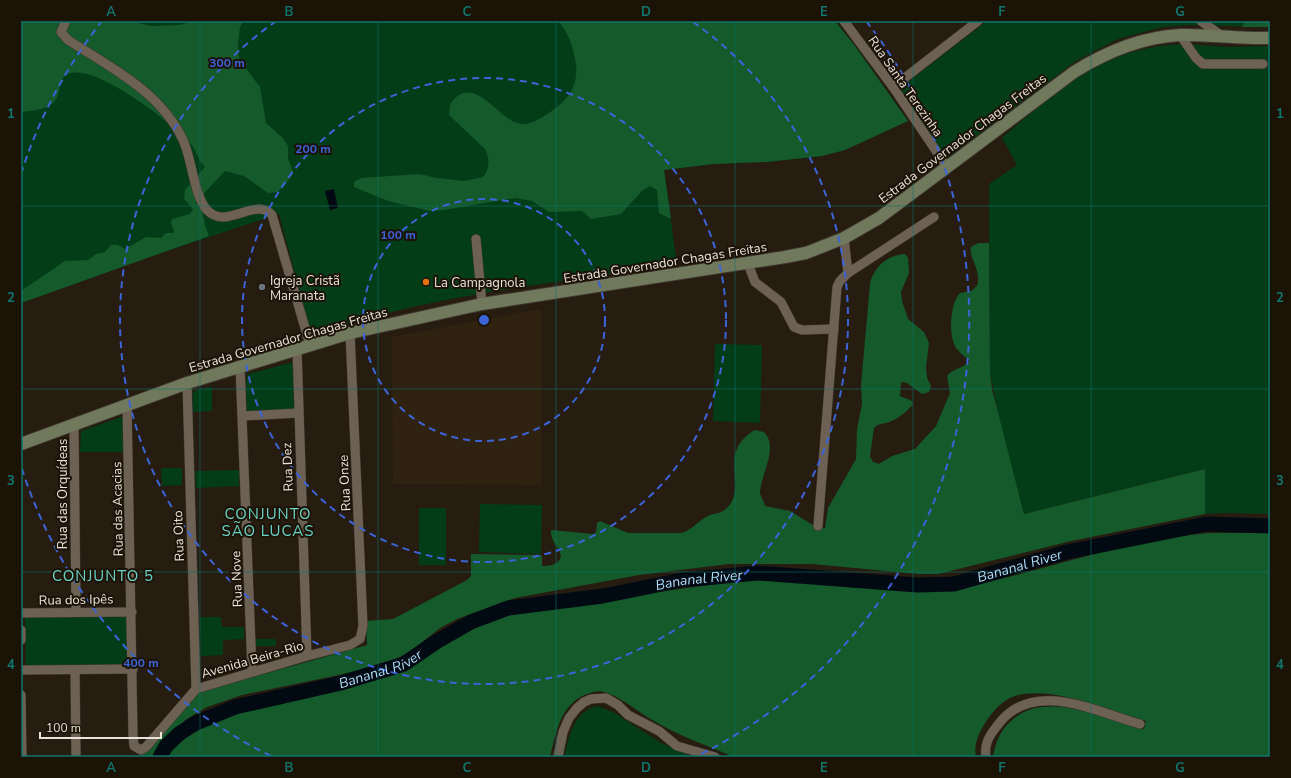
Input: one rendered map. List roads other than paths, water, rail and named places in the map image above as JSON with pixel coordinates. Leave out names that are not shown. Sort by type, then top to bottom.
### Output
[{"type":"main road","name":"Estrada Governador Chagas Freitas","points":[[21,444],[187,383],[350,333],[482,304],[748,264],[806,253],[844,238],[879,218],[1074,72],[1120,47],[1141,41],[1180,35],[1270,38]]},
{"type":"street","points":[[66,21],[61,32],[63,36],[150,95],[170,119],[187,148],[198,189],[206,209],[212,215],[227,217],[257,209],[264,210],[272,214],[310,345]]},
{"type":"street","points":[[893,86],[978,21]]},
{"type":"street","points":[[1202,21],[1223,37]]},
{"type":"street","name":"Rua Santa Terezinha","points":[[849,23],[893,86],[946,167]]},
{"type":"street","points":[[1180,35],[1196,58],[1203,64],[1263,64]]},
{"type":"street","points":[[818,526],[834,329],[835,295],[840,281],[848,273],[934,217]]},
{"type":"street","points":[[844,238],[848,273]]},
{"type":"street","points":[[476,239],[482,304]]},
{"type":"street","points":[[748,264],[755,282],[781,302],[794,327],[802,330],[834,329]]},
{"type":"street","name":"Rua Onze","points":[[350,333],[362,632]]},
{"type":"street","name":"Rua Dez","points":[[298,348],[298,413],[307,656]]},
{"type":"street","name":"Rua Nove","points":[[240,366],[244,416],[252,672]]},
{"type":"street","name":"Rua Oito","points":[[187,383],[196,689]]},
{"type":"street","name":"Rua das Acacias","points":[[127,404],[132,612],[133,744],[138,749],[144,749]]},
{"type":"street","points":[[244,416],[298,413]]},
{"type":"street","name":"Rua das Orquídeas","points":[[74,424],[76,612]]},
{"type":"street","name":"Rua dos Ipês","points":[[21,613],[132,612]]},
{"type":"street","points":[[21,630],[21,640]]},
{"type":"street","name":"Avenida Beira-Rio","points":[[144,749],[196,689],[307,656],[350,645],[360,639],[362,632]]},
{"type":"street","points":[[21,670],[132,669]]},
{"type":"street","points":[[75,670],[76,757]]},
{"type":"street","points":[[21,695],[22,757]]},
{"type":"street","points":[[558,757],[563,732],[569,718],[578,708],[591,699],[606,698],[618,704],[628,715],[659,732],[677,746],[715,757]]},
{"type":"street","points":[[986,757],[985,751],[988,738],[999,723],[1010,712],[1029,704],[1051,701],[1073,703],[1140,724]]},
{"type":"waterway","name":"Bananal River","points":[[160,757],[166,746],[180,733],[196,723],[235,707],[341,683],[404,664],[436,642],[471,622],[508,608],[603,596],[682,580],[758,573],[917,585],[954,584],[1067,552],[1206,524],[1270,526]]},
{"type":"place","name":"La Campagnola","points":[[426,282]]},
{"type":"place","name":"Igreja Cristã Maranata","points":[[262,287]]},
{"type":"district","name":"CONJUNTO SÃO LUCAS","points":[[268,522]]},
{"type":"district","name":"CONJUNTO 5","points":[[103,576]]}]
